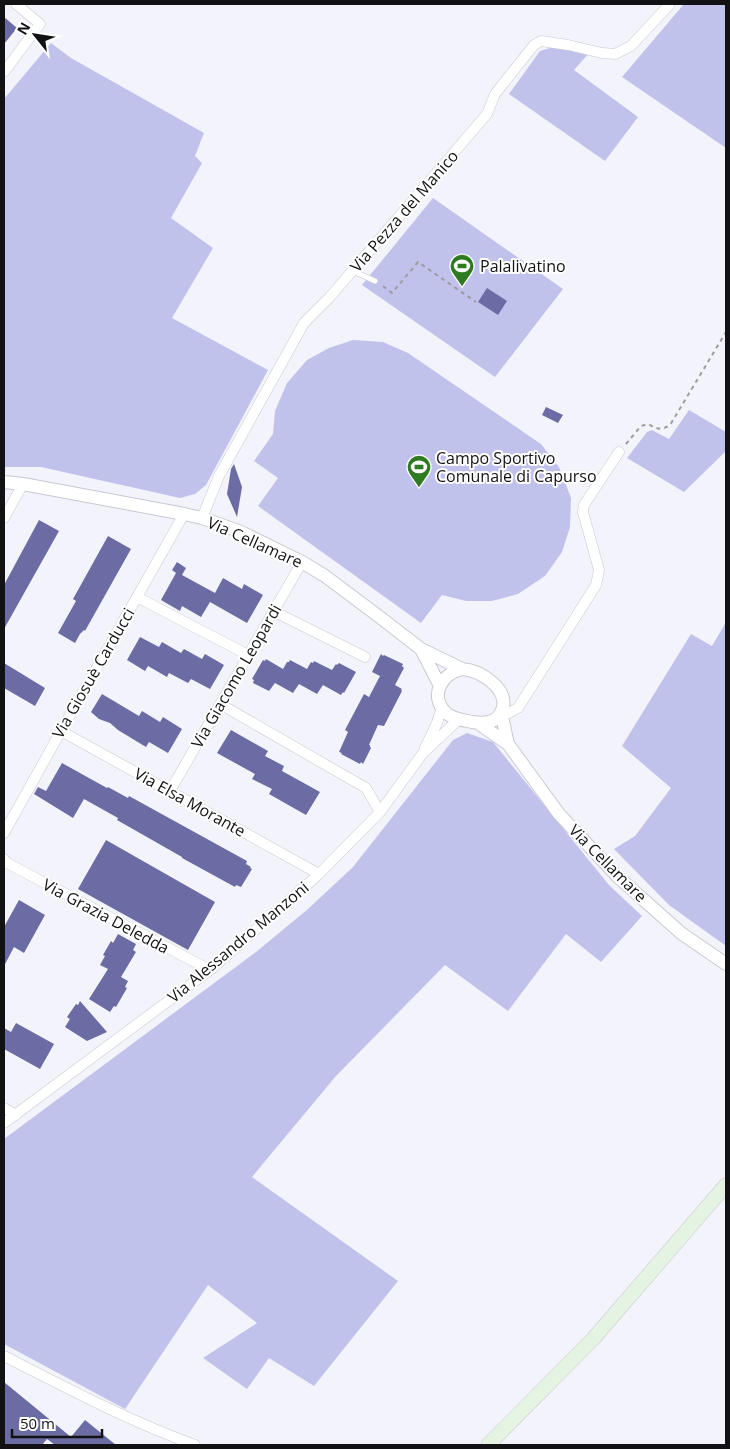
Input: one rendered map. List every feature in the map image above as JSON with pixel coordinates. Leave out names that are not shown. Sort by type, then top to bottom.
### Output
[{"type":"main road","points":[[488,1445],[593,1339],[726,1185]]},
{"type":"street","points":[[4,72],[40,24],[16,4]]},
{"type":"street","name":"Via Pezza del Manico","points":[[202,518],[219,476],[304,323],[329,298],[487,114],[495,94],[534,45],[540,41],[615,54],[631,46],[670,4]]},
{"type":"street","points":[[478,723],[490,722],[501,712],[509,713],[518,708],[596,585],[599,570],[583,512],[584,505],[619,452]]},
{"type":"street","name":"Via Cellamare","points":[[4,482],[202,518],[241,532],[302,562],[333,582],[421,649],[462,669],[476,672],[498,687],[503,698],[501,712],[508,744]]},
{"type":"street","points":[[4,518],[23,484]]},
{"type":"street","name":"Via Giosuè Carducci","points":[[4,833],[184,514]]},
{"type":"street","name":"Via Giacomo Leopardi","points":[[170,791],[302,562]]},
{"type":"street","points":[[137,597],[248,655]]},
{"type":"street","points":[[273,611],[366,657]]},
{"type":"street","name":"Via Cellamare","points":[[421,649],[440,686],[439,700],[442,707],[452,717],[478,723],[508,744],[559,814],[618,876],[681,932],[726,964]]},
{"type":"street","points":[[440,686],[448,674],[462,669]]},
{"type":"street","points":[[503,698],[518,698],[527,694]]},
{"type":"street","points":[[220,704],[366,788],[380,812]]},
{"type":"street","name":"Via Alessandro Manzoni","points":[[423,753],[442,707]]},
{"type":"street","name":"Via Alessandro Manzoni","points":[[4,1123],[210,970],[319,874],[380,812],[423,753],[459,719]]},
{"type":"street","name":"Via Elsa Morante","points":[[61,731],[319,874]]},
{"type":"street","name":"Via Grazia Deledda","points":[[5,863],[210,970]]},
{"type":"street","points":[[4,1108],[16,1115]]},
{"type":"street","points":[[4,1356],[121,1415],[158,1432],[195,1445]]},
{"type":"lane","points":[[353,270],[375,281]]},
{"type":"path","points":[[375,281],[392,293],[418,262],[476,302]]},
{"type":"path","points":[[619,452],[641,426],[648,424],[658,430],[670,425],[726,332]]},
{"type":"shaded area","points":[[684,4],[726,4],[726,148],[622,77]]},
{"type":"shaded area","points":[[51,43],[71,58],[204,133],[195,156],[202,163],[171,218],[213,248],[172,318],[268,370],[206,485],[195,494],[180,498],[41,467],[4,467],[4,99]]},
{"type":"shaded area","points":[[553,47],[589,53],[574,70],[638,117],[605,161],[509,94],[540,51]]},
{"type":"shaded area","name":"Palalivatino","points":[[433,198],[563,289],[495,377],[362,285]]},
{"type":"shaded area","name":"Campo Sportivo Comunale di Capurso","points":[[353,340],[383,342],[408,353],[541,444],[559,467],[571,498],[570,527],[562,552],[545,576],[518,594],[492,601],[466,601],[442,595],[421,623],[258,506],[278,478],[254,461],[273,434],[275,411],[287,383],[307,360],[329,348]]},
{"type":"shaded area","points":[[689,410],[726,432],[726,451],[684,492],[627,458],[647,432],[652,430],[669,439]]},
{"type":"shaded area","points":[[726,622],[726,946],[669,905],[614,849],[635,836],[671,788],[622,746],[691,634],[712,646]]},
{"type":"shaded area","points":[[467,733],[493,742],[609,885],[642,916],[601,962],[566,934],[508,1011],[445,965],[336,1076],[252,1177],[398,1281],[314,1386],[269,1358],[247,1389],[203,1358],[257,1323],[208,1285],[125,1409],[4,1344],[4,1139],[256,952],[308,909],[353,867],[453,740]]},
{"type":"building","points":[[4,17],[17,28],[4,44]]},
{"type":"building","points":[[487,288],[507,301],[498,315],[478,302]]},
{"type":"building","points":[[546,407],[563,415],[558,423],[542,415]]},
{"type":"building","points":[[234,464],[242,487],[237,517],[227,494],[231,469]]},
{"type":"building","points":[[39,520],[59,531],[4,629],[4,585]]},
{"type":"building","points":[[108,536],[131,549],[85,631],[80,634],[75,643],[58,633],[76,601],[73,599]]},
{"type":"building","points":[[177,562],[186,568],[182,575],[215,593],[223,578],[242,589],[244,584],[263,595],[247,623],[210,602],[201,617],[182,606],[180,611],[161,600],[176,573],[172,570]]},
{"type":"building","points":[[140,637],[159,647],[162,642],[181,653],[184,649],[202,659],[205,654],[224,665],[210,689],[191,679],[188,683],[169,673],[167,677],[148,666],[145,671],[127,660]]},
{"type":"building","points":[[381,654],[403,664],[404,668],[395,685],[402,689],[402,691],[384,726],[378,725],[369,745],[371,748],[363,764],[361,762],[360,764],[339,752],[348,732],[345,730],[364,694],[369,697],[380,676],[372,672]]},
{"type":"building","points":[[266,659],[283,669],[290,660],[307,669],[311,662],[313,663],[314,661],[332,670],[339,663],[356,672],[341,695],[323,685],[317,694],[299,684],[293,693],[275,683],[269,691],[253,683],[254,680],[252,679],[263,660],[265,661]]},
{"type":"building","points":[[4,663],[45,688],[35,706],[4,688]]},
{"type":"building","points":[[102,694],[139,716],[142,711],[160,722],[163,717],[182,729],[168,753],[149,742],[146,747],[110,723],[99,719],[91,712]]},
{"type":"building","points":[[231,730],[268,751],[265,756],[284,766],[282,771],[320,792],[306,815],[269,794],[272,789],[252,779],[255,774],[217,753]]},
{"type":"building","points":[[62,763],[107,788],[128,798],[129,796],[247,861],[246,864],[252,869],[241,887],[236,885],[235,887],[182,858],[84,799],[73,818],[34,794],[38,787],[46,791]]},
{"type":"building","points":[[106,840],[215,902],[188,950],[78,889]]},
{"type":"building","points":[[19,900],[45,915],[24,953],[14,947],[4,966],[4,927]]},
{"type":"building","points":[[118,934],[136,944],[133,950],[136,952],[121,977],[128,981],[125,987],[127,988],[116,1007],[114,1006],[110,1012],[89,999],[108,969],[100,965],[105,956],[103,955],[111,941],[113,943]]},
{"type":"building","points":[[80,1001],[107,1032],[87,1041],[65,1027],[70,1019],[67,1017]]},
{"type":"building","points":[[16,1023],[54,1044],[40,1069],[4,1049],[4,1028],[11,1032]]},
{"type":"building","points":[[4,1382],[71,1437],[85,1420],[116,1445],[55,1445],[47,1439],[42,1445],[4,1445]]},
{"type":"place","name":"Palalivatino","points":[[462,287]]},
{"type":"place","name":"Campo Sportivo Comunale di Capurso","points":[[419,488]]}]
